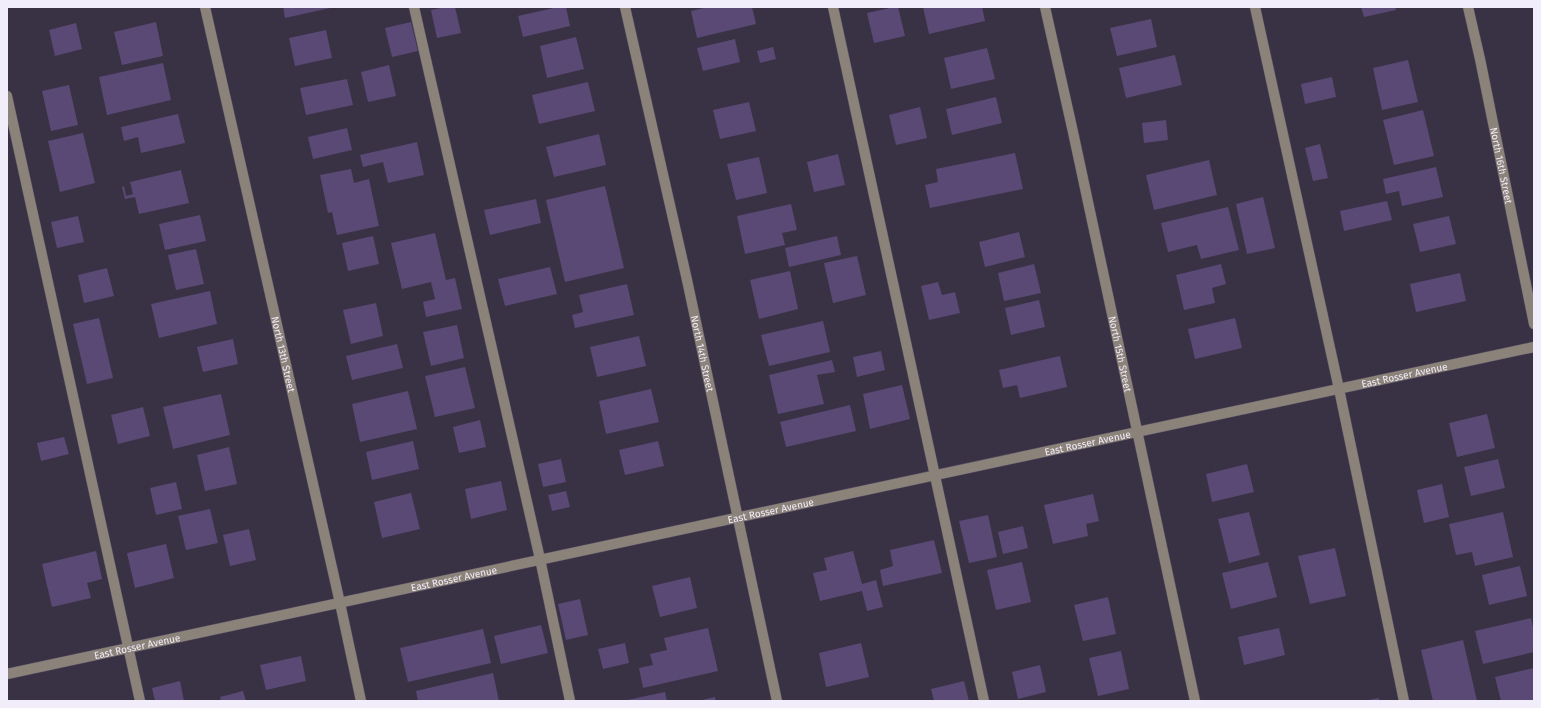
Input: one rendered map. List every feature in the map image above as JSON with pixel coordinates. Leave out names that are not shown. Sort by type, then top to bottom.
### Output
[{"type":"street","name":"North 13th Street","points":[[205,7],[361,701]]},
{"type":"street","points":[[414,7],[540,559],[570,701]]},
{"type":"street","name":"North 14th Street","points":[[625,7],[687,280],[777,701]]},
{"type":"street","points":[[833,7],[984,701]]},
{"type":"street","name":"North 15th Street","points":[[1045,7],[1195,701]]},
{"type":"street","points":[[1255,7],[1404,701]]},
{"type":"street","name":"North 16th Street","points":[[1468,7],[1534,324]]},
{"type":"street","points":[[7,96],[140,701]]},
{"type":"street","name":"East Rosser Avenue","points":[[7,674],[1534,347]]},
{"type":"building","points":[[283,7],[330,7],[330,8],[285,18]]},
{"type":"building","points":[[455,7],[461,33],[437,38],[431,10]]},
{"type":"building","points":[[558,7],[566,7],[570,26],[523,37],[518,16]]},
{"type":"building","points":[[708,7],[752,7],[756,24],[697,38],[691,11]]},
{"type":"building","points":[[898,7],[905,36],[874,43],[867,13]]},
{"type":"building","points":[[923,7],[982,7],[985,21],[929,34]]},
{"type":"building","points":[[1361,7],[1395,7],[1396,10],[1364,17]]},
{"type":"building","points":[[1151,19],[1157,47],[1117,56],[1110,28]]},
{"type":"building","points":[[156,22],[163,56],[122,65],[114,32]]},
{"type":"building","points":[[411,22],[418,51],[392,57],[385,28]]},
{"type":"building","points":[[76,23],[82,49],[55,56],[49,30]]},
{"type":"building","points":[[326,30],[332,58],[295,66],[289,38]]},
{"type":"building","points":[[576,37],[584,69],[547,78],[540,46]]},
{"type":"building","points":[[735,39],[740,62],[703,71],[697,48]]},
{"type":"building","points":[[773,47],[776,59],[760,63],[757,51]]},
{"type":"building","points":[[987,48],[995,79],[951,89],[944,58]]},
{"type":"building","points":[[1175,55],[1182,85],[1126,98],[1119,68]]},
{"type":"building","points":[[1408,60],[1418,102],[1382,110],[1373,68]]},
{"type":"building","points":[[163,63],[171,100],[107,115],[99,77]]},
{"type":"building","points":[[389,65],[396,96],[368,102],[361,72]]},
{"type":"building","points":[[1332,77],[1336,97],[1305,104],[1301,84]]},
{"type":"building","points":[[347,79],[353,105],[306,115],[300,88]]},
{"type":"building","points":[[588,82],[595,111],[539,124],[532,95]]},
{"type":"building","points":[[69,85],[78,125],[51,131],[42,91]]},
{"type":"building","points":[[996,97],[1002,123],[952,135],[946,109]]},
{"type":"building","points":[[749,102],[756,131],[720,139],[713,110]]},
{"type":"building","points":[[920,107],[927,138],[896,145],[889,115]]},
{"type":"building","points":[[1423,110],[1434,156],[1394,165],[1383,120]]},
{"type":"building","points":[[178,114],[185,143],[141,153],[138,137],[124,141],[121,127]]},
{"type":"building","points":[[1166,120],[1168,140],[1144,143],[1142,123]]},
{"type":"building","points":[[347,128],[352,150],[313,159],[308,137]]},
{"type":"building","points":[[83,133],[95,183],[60,192],[48,141]]},
{"type":"building","points":[[599,134],[606,165],[554,177],[546,147]]},
{"type":"building","points":[[417,142],[424,175],[388,183],[383,162],[363,167],[360,155]]},
{"type":"building","points":[[1320,144],[1328,178],[1313,181],[1305,148]]},
{"type":"building","points":[[1015,153],[1023,189],[930,208],[925,185],[938,182],[936,169]]},
{"type":"building","points":[[838,154],[845,185],[814,192],[807,162]]},
{"type":"building","points":[[759,157],[767,193],[736,200],[727,164]]},
{"type":"building","points":[[1209,160],[1217,195],[1154,210],[1146,175]]},
{"type":"building","points":[[1436,167],[1443,197],[1402,206],[1399,191],[1386,194],[1383,179]]},
{"type":"building","points":[[351,169],[354,183],[369,179],[379,226],[337,235],[332,212],[328,213],[320,175]]},
{"type":"building","points":[[181,170],[189,203],[139,214],[135,197],[125,199],[122,187],[124,186],[126,196],[133,194],[130,182]]},
{"type":"building","points":[[605,186],[624,268],[565,282],[546,200]]},
{"type":"building","points":[[1263,197],[1275,248],[1247,254],[1236,204]]},
{"type":"building","points":[[536,199],[541,223],[490,235],[484,210]]},
{"type":"building","points":[[1387,201],[1392,220],[1344,231],[1340,211]]},
{"type":"building","points":[[791,204],[797,230],[782,233],[785,245],[745,254],[737,216]]},
{"type":"building","points":[[1228,207],[1239,250],[1201,259],[1197,245],[1168,252],[1161,223]]},
{"type":"building","points":[[200,215],[206,241],[165,250],[159,224]]},
{"type":"building","points":[[78,216],[84,242],[57,248],[51,222]]},
{"type":"building","points":[[1449,216],[1456,244],[1420,252],[1413,224]]},
{"type":"building","points":[[1019,232],[1025,257],[985,267],[979,242]]},
{"type":"building","points":[[435,233],[446,280],[455,278],[462,309],[426,317],[423,302],[435,299],[431,282],[402,289],[391,243]]},
{"type":"building","points":[[373,236],[379,264],[348,271],[342,243]]},
{"type":"building","points":[[837,236],[841,255],[789,267],[785,248]]},
{"type":"building","points":[[196,249],[204,284],[176,290],[168,255]]},
{"type":"building","points":[[857,256],[866,295],[833,303],[824,263]]},
{"type":"building","points":[[1034,264],[1041,293],[1004,301],[998,273]]},
{"type":"building","points":[[1221,264],[1226,284],[1212,288],[1215,303],[1184,310],[1176,275]]},
{"type":"building","points":[[550,267],[557,294],[505,306],[498,279]]},
{"type":"building","points":[[107,268],[114,296],[84,303],[78,275]]},
{"type":"building","points":[[790,271],[798,309],[759,319],[750,280]]},
{"type":"building","points":[[1460,273],[1466,301],[1416,312],[1410,284]]},
{"type":"building","points":[[938,282],[942,295],[955,292],[960,313],[929,320],[921,286]]},
{"type":"building","points":[[627,284],[634,315],[575,328],[572,315],[583,312],[579,295]]},
{"type":"building","points":[[210,291],[217,324],[159,338],[151,304]]},
{"type":"building","points":[[1039,300],[1045,327],[1011,335],[1005,308]]},
{"type":"building","points":[[376,303],[383,336],[351,344],[343,310]]},
{"type":"building","points":[[99,318],[113,378],[87,384],[73,324]]},
{"type":"building","points":[[1235,318],[1242,348],[1195,359],[1188,329]]},
{"type":"building","points":[[823,321],[830,352],[769,366],[761,335]]},
{"type":"building","points":[[457,325],[464,358],[431,366],[423,332]]},
{"type":"building","points":[[639,336],[646,366],[597,377],[590,347]]},
{"type":"building","points":[[233,339],[238,364],[203,372],[197,347]]},
{"type":"building","points":[[397,344],[403,368],[352,380],[346,356]]},
{"type":"building","points":[[881,351],[885,370],[857,377],[853,357]]},
{"type":"building","points":[[1060,356],[1067,387],[1020,398],[1017,385],[1003,388],[999,370]]},
{"type":"building","points":[[832,360],[835,372],[817,375],[824,404],[778,414],[769,375]]},
{"type":"building","points":[[465,367],[475,408],[435,417],[425,376]]},
{"type":"building","points":[[902,385],[910,419],[870,429],[863,394]]},
{"type":"building","points":[[651,389],[659,422],[606,434],[599,401]]},
{"type":"building","points":[[408,391],[417,429],[360,442],[352,404]]},
{"type":"building","points":[[221,394],[230,435],[173,449],[163,407]]},
{"type":"building","points":[[850,405],[856,431],[786,447],[780,422]]},
{"type":"building","points":[[143,407],[150,436],[118,444],[111,415]]},
{"type":"building","points":[[1487,414],[1495,448],[1457,457],[1449,423]]},
{"type":"building","points":[[480,420],[486,447],[459,453],[453,427]]},
{"type":"building","points":[[64,437],[69,454],[41,461],[37,443]]},
{"type":"building","points":[[413,441],[419,469],[372,480],[366,452]]},
{"type":"building","points":[[658,441],[664,466],[625,475],[619,450]]},
{"type":"building","points":[[229,447],[237,484],[205,491],[197,455]]},
{"type":"building","points":[[561,459],[566,482],[543,487],[538,464]]},
{"type":"building","points":[[1498,459],[1505,488],[1471,496],[1464,467]]},
{"type":"building","points":[[1247,464],[1254,492],[1212,502],[1206,474]]},
{"type":"building","points":[[501,481],[507,510],[471,519],[465,489]]},
{"type":"building","points":[[176,482],[182,509],[156,515],[150,488]]},
{"type":"building","points":[[1442,484],[1449,517],[1424,523],[1417,490]]},
{"type":"building","points":[[566,491],[570,507],[552,511],[548,495]]},
{"type":"building","points":[[411,493],[420,529],[382,538],[374,502]]},
{"type":"building","points":[[1093,494],[1099,521],[1086,524],[1088,536],[1053,544],[1044,505]]},
{"type":"building","points":[[210,509],[218,543],[186,550],[178,516]]},
{"type":"building","points":[[1249,512],[1260,555],[1229,563],[1218,519]]},
{"type":"building","points":[[1503,512],[1513,557],[1475,566],[1472,552],[1456,555],[1449,524]]},
{"type":"building","points":[[988,515],[997,557],[969,563],[959,521]]},
{"type":"building","points":[[1023,526],[1028,548],[1003,554],[998,532]]},
{"type":"building","points":[[249,529],[256,560],[230,566],[223,535]]},
{"type":"building","points":[[934,540],[942,573],[883,586],[880,570],[893,566],[890,550]]},
{"type":"building","points":[[166,544],[174,578],[135,588],[127,553]]},
{"type":"building","points":[[1335,548],[1346,596],[1310,604],[1298,556]]},
{"type":"building","points":[[96,551],[102,579],[87,583],[91,598],[52,607],[42,564]]},
{"type":"building","points":[[853,551],[862,584],[876,580],[883,607],[867,611],[862,591],[820,601],[813,573],[827,570],[824,558]]},
{"type":"building","points":[[1022,562],[1031,602],[996,610],[987,570]]},
{"type":"building","points":[[1268,562],[1277,597],[1231,609],[1222,573]]},
{"type":"building","points":[[1520,566],[1527,596],[1489,605],[1482,575]]},
{"type":"building","points":[[690,577],[697,608],[660,617],[652,586]]},
{"type":"building","points":[[1108,597],[1116,634],[1083,641],[1074,605]]},
{"type":"building","points":[[580,599],[588,635],[566,640],[558,604]]},
{"type":"building","points":[[1531,618],[1534,632],[1534,652],[1483,664],[1475,631]]},
{"type":"building","points":[[541,625],[548,653],[501,664],[494,636]]},
{"type":"building","points":[[708,628],[718,671],[643,688],[639,668],[653,665],[650,654],[667,650],[664,638]]},
{"type":"building","points":[[1279,628],[1285,655],[1244,665],[1238,637]]},
{"type":"building","points":[[483,629],[491,663],[408,682],[400,648]]},
{"type":"building","points":[[1463,640],[1477,701],[1433,701],[1421,650]]},
{"type":"building","points":[[625,643],[629,663],[603,669],[598,649]]},
{"type":"building","points":[[861,643],[869,677],[826,687],[819,653]]},
{"type":"building","points":[[1121,651],[1129,689],[1098,696],[1089,658]]},
{"type":"building","points":[[301,656],[306,681],[266,690],[260,665]]},
{"type":"building","points":[[1040,665],[1046,692],[1018,699],[1012,672]]},
{"type":"building","points":[[1534,668],[1534,701],[1501,701],[1495,677]]},
{"type":"building","points":[[493,673],[499,701],[418,701],[416,691]]},
{"type":"building","points":[[180,681],[184,701],[155,701],[152,688]]},
{"type":"building","points":[[964,681],[969,701],[934,701],[931,689]]},
{"type":"building","points":[[243,691],[246,701],[221,701],[220,697]]},
{"type":"building","points":[[665,692],[667,701],[627,701],[627,700]]},
{"type":"building","points":[[715,697],[716,701],[702,701],[702,700]]},
{"type":"building","points":[[1379,698],[1379,701],[1368,701],[1368,700]]}]
